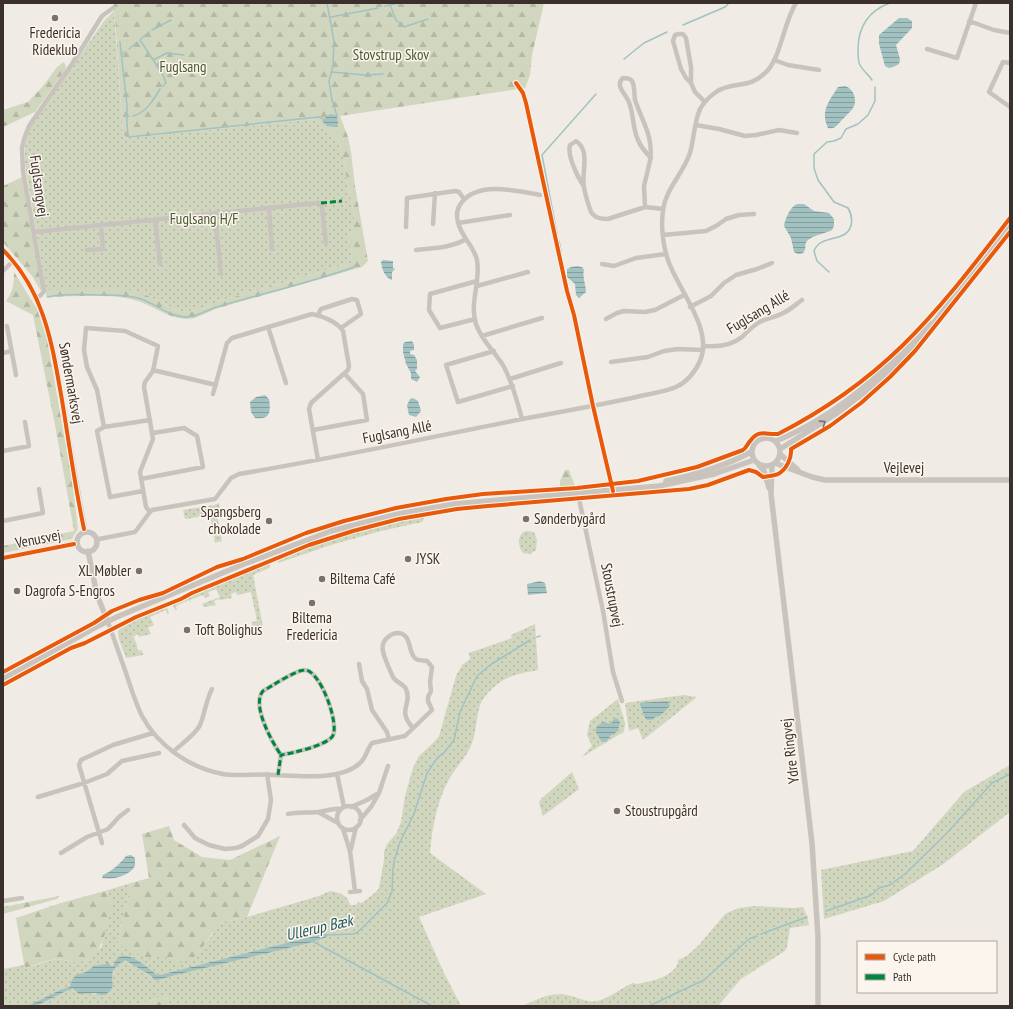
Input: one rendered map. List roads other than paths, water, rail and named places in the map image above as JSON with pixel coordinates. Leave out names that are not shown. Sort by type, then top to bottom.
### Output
[{"type":"street","points":[[703,348],[702,334],[668,261],[663,235],[663,209],[669,190],[686,163],[690,153],[700,109],[705,102],[722,88],[751,83],[759,79],[770,67],[774,60],[789,15],[796,3]]},
{"type":"street","points":[[927,49],[957,58],[976,3]]},
{"type":"street","name":"Fuglsangvej","points":[[37,298],[44,291],[24,171],[22,148],[24,138],[29,126],[72,64],[102,16],[113,8]]},
{"type":"street","points":[[969,21],[994,30],[1010,33]]},
{"type":"street","points":[[691,83],[691,67],[686,38],[683,34],[675,35],[673,41],[681,69],[691,83],[695,92],[705,102]]},
{"type":"street","points":[[774,60],[788,65],[819,70]]},
{"type":"street","points":[[1010,63],[1003,62],[989,92],[1010,107]]},
{"type":"street","points":[[645,207],[644,186],[651,158],[650,144],[643,117],[637,103],[632,81],[629,78],[623,78],[620,81],[620,86],[628,100],[637,140],[644,151],[651,158]]},
{"type":"street","points":[[633,121],[643,117]]},
{"type":"street","points":[[696,125],[719,129],[734,135],[745,136],[756,136],[779,130],[797,133]]},
{"type":"street","points":[[583,185],[585,157],[580,144],[576,141],[570,144],[570,154],[578,177],[583,185],[591,212],[594,215],[598,218],[608,219],[645,207],[663,209]]},
{"type":"street","points":[[522,419],[510,379],[494,351],[477,327],[474,304],[477,283],[477,261],[471,247],[462,233],[458,223],[457,214],[459,206],[464,199],[471,194],[490,189],[540,195]]},
{"type":"street","points":[[406,227],[407,198],[455,191],[459,192],[464,199]]},
{"type":"street","points":[[433,224],[435,193]]},
{"type":"street","points":[[34,232],[321,203],[326,244]]},
{"type":"street","points":[[269,208],[272,249]]},
{"type":"street","points":[[215,213],[220,274]]},
{"type":"street","points":[[663,235],[706,231],[726,219],[739,214],[754,214]]},
{"type":"street","points":[[458,223],[510,215]]},
{"type":"street","points":[[155,219],[160,264]]},
{"type":"street","points":[[780,452],[776,441],[768,437],[759,438],[753,444],[751,452],[754,460],[759,465],[766,466],[773,464],[780,452],[836,414],[871,387],[916,345],[1010,224]]},
{"type":"street","points":[[87,250],[103,249],[101,225]]},
{"type":"street","points":[[416,250],[452,245],[460,243],[466,239]]},
{"type":"street","name":"Søndermarksvej","points":[[3,250],[26,279],[37,298],[50,334],[85,532]]},
{"type":"street","points":[[602,264],[614,266],[636,258],[666,254]]},
{"type":"street","points":[[3,271],[13,261]]},
{"type":"street","points":[[690,307],[710,296],[724,283],[736,275],[772,263]]},
{"type":"street","points":[[475,319],[440,328],[429,310],[430,294],[528,272]]},
{"type":"street","points":[[606,319],[616,313],[645,312],[655,310],[684,295]]},
{"type":"street","points":[[318,315],[321,309],[352,299],[357,300],[361,314],[341,328]]},
{"type":"street","name":"Fuglsang Allé","points":[[611,362],[648,357],[678,348],[703,348],[730,343],[740,338],[759,322],[770,317],[780,315],[802,300]]},
{"type":"street","points":[[776,441],[796,432],[819,418],[862,388],[904,350],[941,308],[946,305]]},
{"type":"street","points":[[213,394],[229,340],[232,338],[312,314],[318,315],[340,326],[349,366],[348,370],[311,403],[309,408],[318,460]]},
{"type":"street","points":[[482,336],[542,318]]},
{"type":"street","points":[[7,326],[16,375]]},
{"type":"street","points":[[268,327],[286,383]]},
{"type":"street","points":[[98,539],[135,532],[150,512],[146,507],[140,472],[153,439],[144,387],[145,382],[153,371],[158,346],[125,331],[86,328],[84,350],[87,367],[97,390],[104,427]]},
{"type":"street","name":"Fuglsang Allé","points":[[150,512],[215,498],[219,495],[231,478],[239,474],[593,406],[674,388],[691,376],[701,358],[703,348]]},
{"type":"street","points":[[3,352],[11,351]]},
{"type":"street","points":[[494,351],[446,365],[458,402],[513,386]]},
{"type":"street","points":[[510,379],[561,363]]},
{"type":"street","points":[[153,371],[216,385]]},
{"type":"street","points":[[313,430],[367,420],[363,394],[345,374]]},
{"type":"street","points":[[143,491],[110,497],[98,431],[104,427],[150,420]]},
{"type":"street","points":[[3,451],[29,446],[25,422]]},
{"type":"street","points":[[141,479],[203,467],[197,436],[184,428],[153,434]]},
{"type":"street","points":[[643,487],[647,484],[696,474],[722,465],[751,452]]},
{"type":"street","name":"Vejlevej","points":[[780,452],[800,472]]},
{"type":"street","points":[[3,678],[108,622],[305,540],[354,524],[454,504],[643,487],[648,488],[692,480],[754,460]]},
{"type":"street","name":"Vejlevej","points":[[773,464],[824,480],[1010,480]]},
{"type":"street","name":"Ydre Ringvej","points":[[771,494],[773,464]]},
{"type":"street","name":"Ydre Ringvej","points":[[759,465],[764,471],[771,494],[812,843],[818,937],[818,1006]]},
{"type":"street","points":[[3,521],[43,513],[38,489]]},
{"type":"street","name":"Stoustrupvej","points":[[578,494],[603,611],[613,672],[622,701]]},
{"type":"street","points":[[85,532],[93,534],[98,539],[94,548],[88,551],[80,548],[77,543],[79,536],[85,532]]},
{"type":"street","name":"Venusvej","points":[[3,558],[77,543]]},
{"type":"street","points":[[88,551],[97,595],[142,716],[153,733],[173,752],[197,766],[222,774],[237,776],[267,774],[317,776],[337,774],[353,769],[358,765],[366,756],[372,743],[405,736],[432,710],[428,701],[431,691],[430,682],[432,667],[428,661],[414,657],[408,640],[404,636],[400,633],[393,634],[384,640],[382,650],[392,677],[402,684],[407,691],[404,714],[413,728]]},
{"type":"street","points":[[359,664],[362,681],[368,689],[372,710],[387,732],[389,739]]},
{"type":"street","points":[[278,775],[281,755],[274,745],[263,719],[259,700],[260,695],[263,691],[298,672],[304,670],[310,671],[315,676],[330,706],[335,733],[328,741],[281,755]]},
{"type":"street","points":[[173,752],[197,730],[212,689]]},
{"type":"street","points":[[102,843],[79,765],[81,760],[113,745],[153,733]]},
{"type":"street","points":[[38,796],[84,783],[107,774],[122,761],[160,753]]},
{"type":"street","points":[[350,851],[356,827],[371,807],[379,793],[388,766]]},
{"type":"street","points":[[184,825],[195,838],[209,845],[225,849],[242,846],[258,836],[268,819],[271,800],[267,774]]},
{"type":"street","points":[[337,774],[343,808],[337,816],[338,823]]},
{"type":"street","points":[[288,814],[296,812],[318,812],[335,808],[351,807],[379,793]]},
{"type":"street","points":[[351,807],[358,812],[360,820]]},
{"type":"street","points":[[61,853],[87,837],[108,829],[119,816],[128,810]]},
{"type":"street","points":[[318,812],[338,823],[343,829],[350,851],[355,891]]},
{"type":"street","points":[[343,829],[350,830],[356,827]]},
{"type":"street","points":[[3,901],[22,898]]},
{"type":"water","points":[[899,18],[907,18],[912,21],[912,28],[896,45],[900,59],[899,64],[894,67],[889,67],[885,66],[879,44],[879,35]]},
{"type":"water","points":[[845,86],[851,89],[853,93],[855,99],[854,106],[837,126],[828,128],[825,116],[827,106],[838,87]]},
{"type":"water","points":[[332,114],[337,116],[338,124],[335,127],[327,126],[322,121],[328,115]]},
{"type":"water","points":[[797,204],[804,204],[814,211],[829,213],[834,219],[834,226],[832,230],[809,239],[806,242],[803,253],[800,254],[794,252],[791,238],[784,226],[788,214]]},
{"type":"water","points":[[383,260],[393,261],[393,268],[395,269],[392,272],[392,280],[384,273],[381,262]]},
{"type":"water","points":[[577,266],[582,267],[584,270],[583,275],[586,292],[579,298],[576,295],[575,284],[567,277],[567,269]]},
{"type":"water","points":[[412,341],[414,350],[410,351],[410,354],[414,355],[417,360],[417,369],[415,371],[420,377],[417,382],[411,379],[411,373],[406,364],[403,352],[403,344],[405,342]]},
{"type":"water","points":[[265,395],[269,399],[270,408],[268,414],[264,418],[255,418],[251,412],[250,402],[256,397]]},
{"type":"water","points":[[413,398],[418,401],[421,411],[416,417],[409,415],[407,405],[410,399]]},
{"type":"water","points":[[540,581],[545,583],[547,593],[528,595],[527,584]]},
{"type":"water","points":[[668,701],[670,706],[660,716],[655,717],[652,720],[647,720],[640,703]]},
{"type":"water","points":[[616,718],[620,722],[618,731],[610,736],[607,741],[602,742],[596,731],[597,727],[603,722],[611,724]]},
{"type":"water","points":[[131,855],[135,858],[135,866],[129,872],[116,878],[102,878],[103,875],[116,867],[126,856]]},
{"type":"water","points":[[327,933],[327,937],[309,943],[158,980],[155,980],[150,975],[125,960],[113,971],[113,984],[109,992],[105,995],[95,993],[79,994],[72,988],[36,1006],[28,1006],[60,990],[70,987],[72,980],[76,975],[86,972],[94,966],[106,964],[107,961],[111,966],[113,966],[117,959],[122,956],[127,956],[138,961],[157,975],[160,975]]},
{"type":"waterway","points":[[327,3],[334,41],[333,66],[329,81],[332,100],[337,116]]},
{"type":"waterway","points":[[385,6],[399,3]]},
{"type":"waterway","points":[[683,25],[725,7],[729,3]]},
{"type":"waterway","points":[[872,80],[860,65],[858,58],[858,42],[862,27],[870,15],[882,6],[890,3]]},
{"type":"waterway","points":[[390,5],[396,20],[404,27],[428,19]]},
{"type":"waterway","points":[[331,17],[378,8]]},
{"type":"waterway","points":[[152,30],[171,20]]},
{"type":"waterway","points":[[149,32],[140,40],[163,75],[166,83],[163,86]]},
{"type":"waterway","points":[[624,59],[644,43],[667,32]]},
{"type":"waterway","points":[[120,42],[129,137],[319,117],[323,119]]},
{"type":"waterway","points":[[129,49],[136,43]]},
{"type":"waterway","points":[[121,55],[124,52]]},
{"type":"waterway","points":[[153,60],[167,53],[184,55]]},
{"type":"waterway","points":[[332,72],[365,75],[383,74]]},
{"type":"waterway","points":[[829,272],[817,261],[814,251],[822,242],[845,234],[850,228],[852,220],[848,208],[834,202],[818,180],[814,168],[814,154],[827,142],[841,138],[846,129],[858,124],[868,115],[875,101],[875,87]]},
{"type":"waterway","points":[[133,116],[146,109],[160,89]]},
{"type":"waterway","points":[[557,234],[542,155],[596,94]]},
{"type":"waterway","points":[[559,241],[561,251]]},
{"type":"waterway","points":[[48,297],[76,294],[128,296],[146,301],[173,314],[190,317],[216,307],[304,283],[354,267]]},
{"type":"waterway","name":"Ullerup Bæk","points":[[327,935],[354,934],[358,932],[387,903],[392,892],[395,858],[400,842],[414,814],[427,773],[438,757],[443,754],[454,740],[460,712],[477,676],[490,665],[530,640]]},
{"type":"waterway","points":[[826,911],[869,896],[879,888],[890,885],[906,873],[946,834],[992,783],[1010,774]]},
{"type":"waterway","points":[[761,934],[807,917]]},
{"type":"waterway","points":[[649,1006],[704,980],[749,939],[757,936]]},
{"type":"waterway","points":[[312,941],[432,1006]]},
{"type":"place","name":"Fredericia Rideklub","points":[[55,18]]},
{"type":"place","name":"Sønderbygård","points":[[526,519]]},
{"type":"place","name":"Spangsberg chokolade","points":[[269,521]]},
{"type":"place","name":"JYSK","points":[[408,559]]},
{"type":"place","name":"XL Møbler","points":[[139,571]]},
{"type":"place","name":"Biltema Café","points":[[322,579]]},
{"type":"place","name":"Dagrofa S-Engros","points":[[17,591]]},
{"type":"place","name":"Biltema Fredericia","points":[[312,603]]},
{"type":"place","name":"Toft Bolighus","points":[[187,630]]},
{"type":"place","name":"Stoustrupgård","points":[[617,811]]},
{"type":"park label","name":"Stovstrup Skov","points":[[391,55]]},
{"type":"park label","name":"Fuglsang","points":[[183,67]]},
{"type":"park label","name":"Fuglsang H/F","points":[[204,219]]}]
